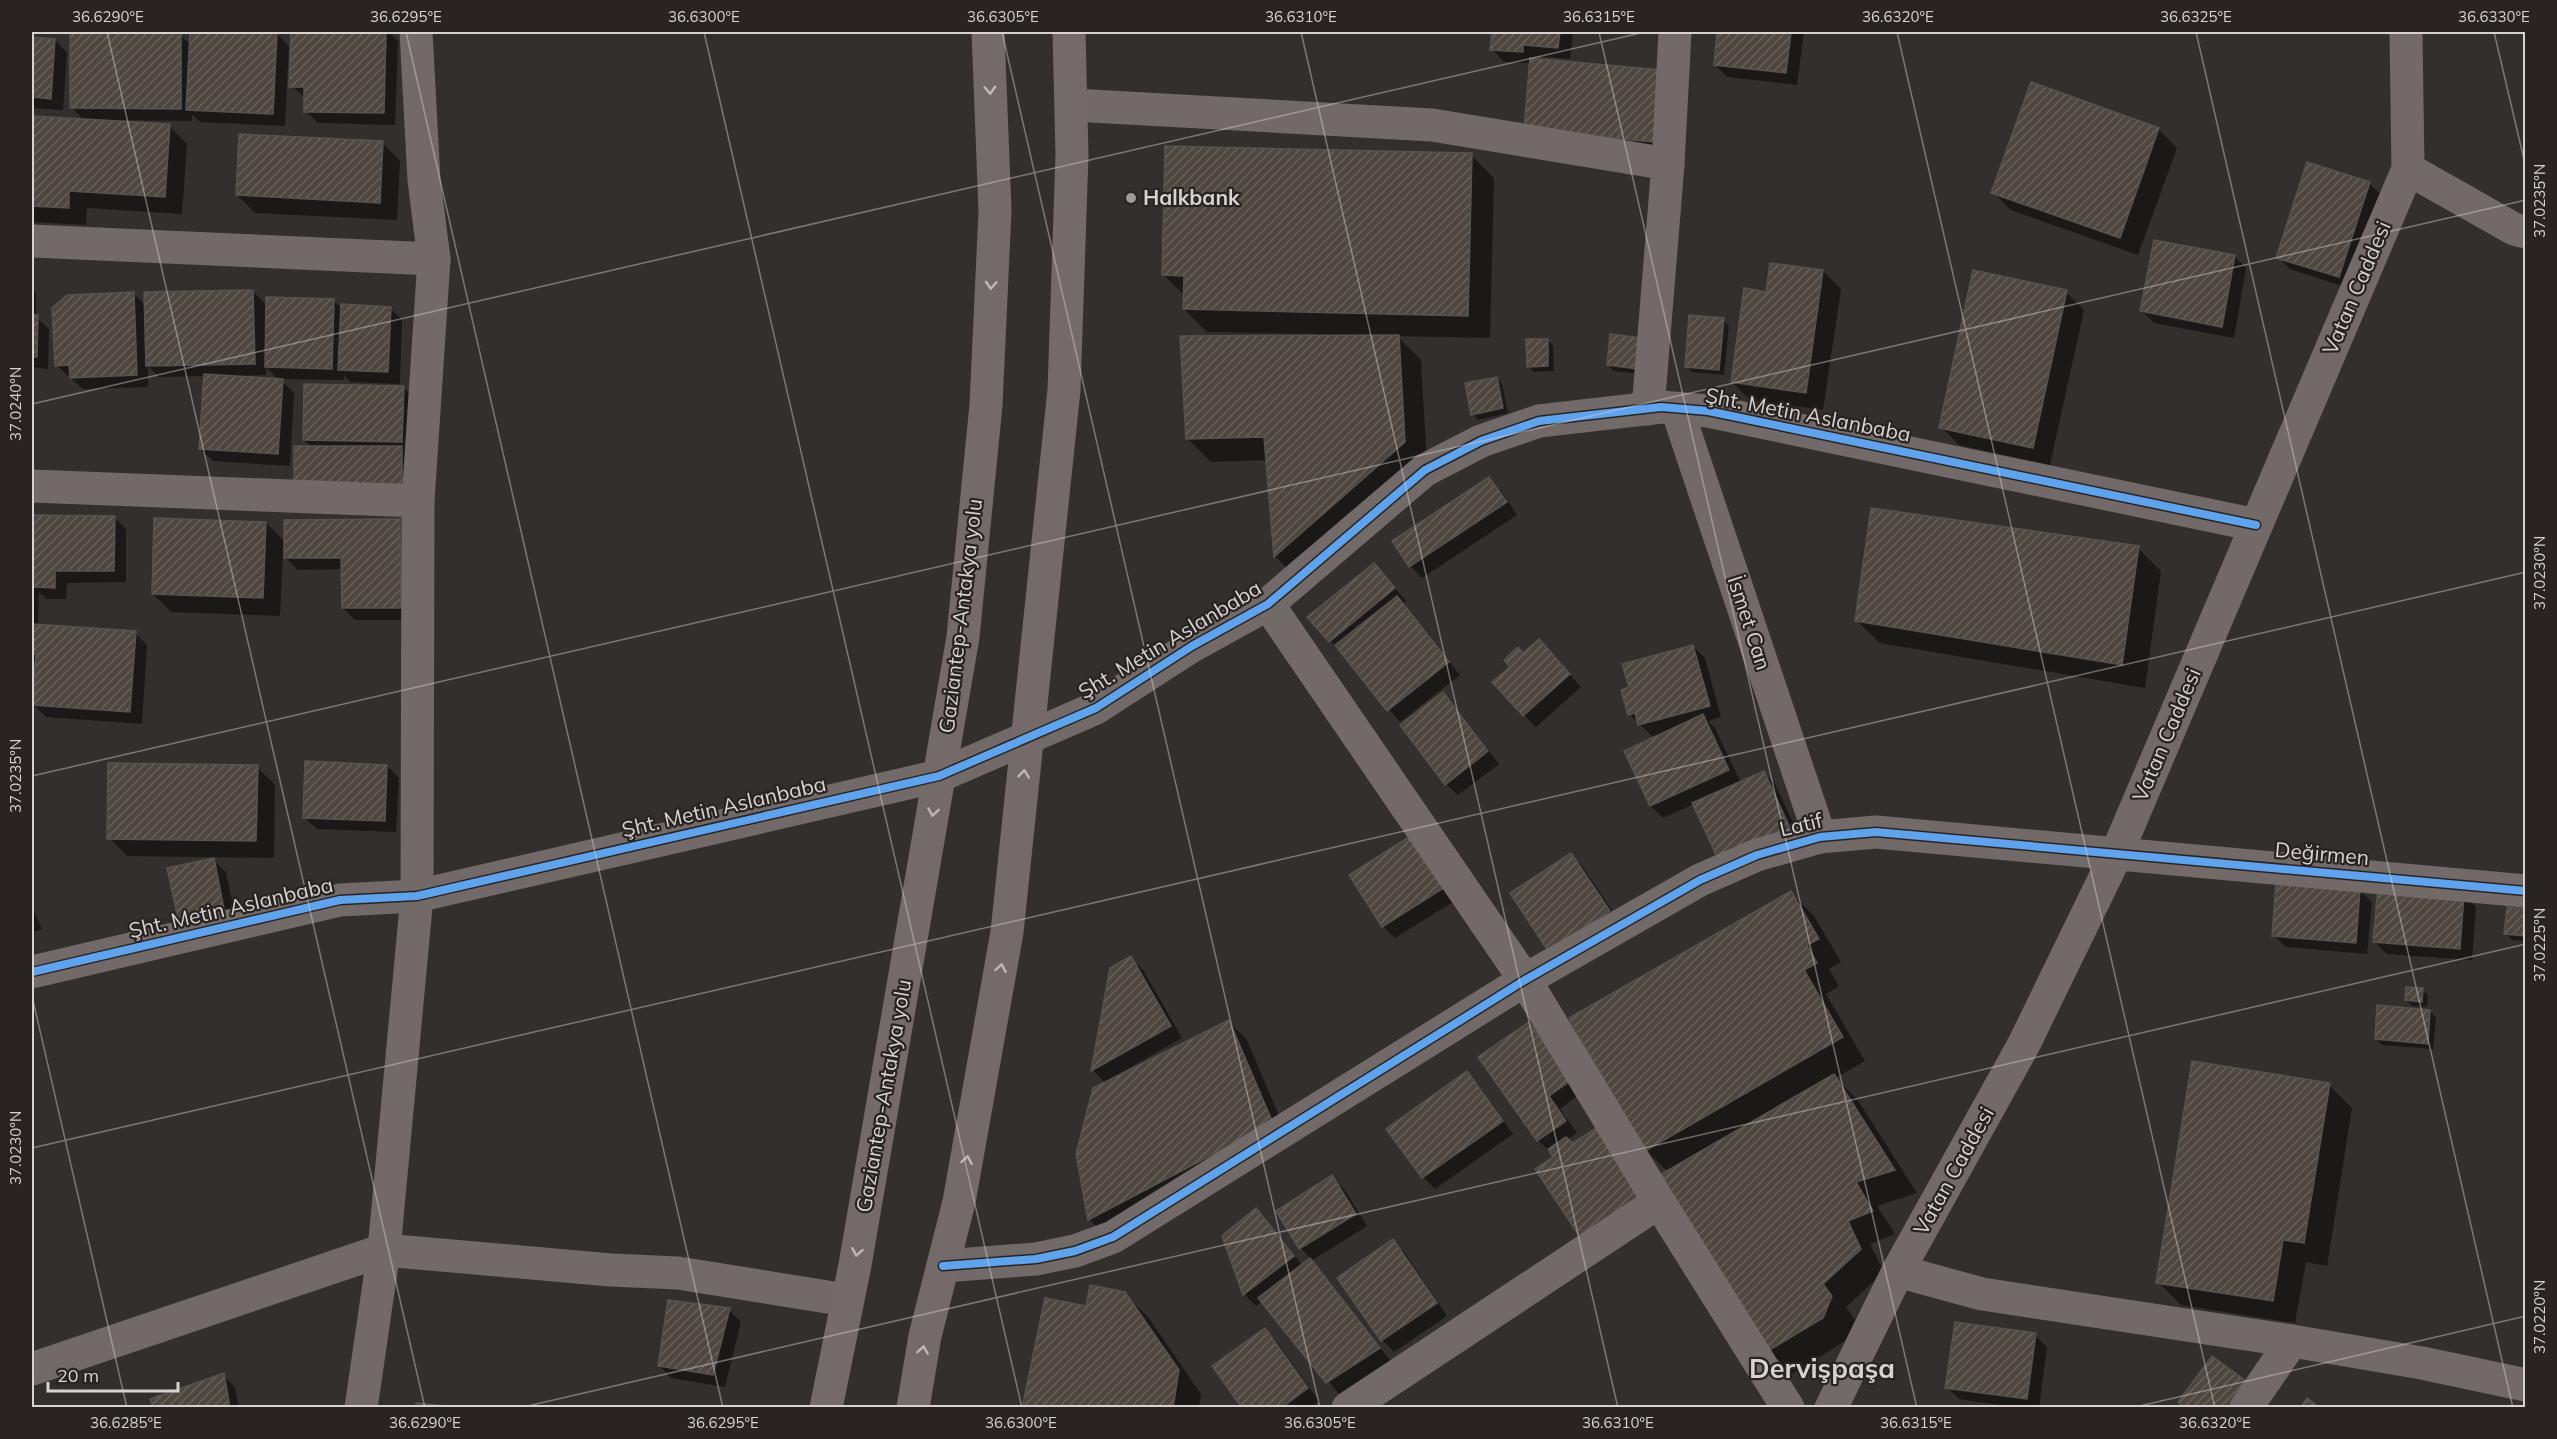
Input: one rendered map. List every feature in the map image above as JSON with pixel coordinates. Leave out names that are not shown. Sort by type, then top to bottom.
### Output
[{"type":"main road","name":"Gaziantep-Antakya yolu","points":[[826,1407],[857,1253],[963,637],[986,405],[995,211],[988,32]]},
{"type":"main road","points":[[913,1407],[925,1336],[959,1202],[1007,932],[1064,390],[1073,105],[1069,32]]},
{"type":"street","points":[[361,1407],[384,1250],[417,896],[418,501],[434,259],[424,180],[416,32]]},
{"type":"street","points":[[1662,409],[1668,164],[1675,32]]},
{"type":"street","name":"Vatan Caddesi","points":[[1832,1407],[1898,1271],[2024,1044],[2116,855],[2408,169],[2406,32]]},
{"type":"street","points":[[1073,105],[1432,125],[1668,164]]},
{"type":"street","points":[[2408,169],[2522,235]]},
{"type":"street","points":[[32,241],[434,259]]},
{"type":"street","name":"Şht. Metin Aslanbaba","points":[[32,972],[340,900],[417,896],[939,776],[1096,708],[1192,646],[1268,604],[1425,470],[1481,441],[1539,421],[1662,409],[1708,411],[2256,525]]},
{"type":"street","name":"İsmet Can","points":[[1662,409],[1820,837]]},
{"type":"street","points":[[32,486],[418,501]]},
{"type":"street","points":[[1268,604],[1525,980],[1659,1202],[1788,1407]]},
{"type":"street","name":"Latif","points":[[943,1266],[1036,1259],[1076,1251],[1113,1237],[1525,980],[1700,880],[1757,855],[1820,837],[1876,832],[2116,855]]},
{"type":"street","name":"Değirmen","points":[[2116,855],[2526,891]]},
{"type":"street","points":[[1348,1407],[1659,1202]]},
{"type":"street","points":[[32,1369],[384,1250],[611,1270],[678,1273],[846,1300]]},
{"type":"street","points":[[1898,1271],[1982,1294],[2292,1341],[2422,1363],[2526,1385]]},
{"type":"street","points":[[2246,1407],[2292,1341]]},
{"type":"building","points":[[190,32],[277,32],[273,114],[186,110]]},
{"type":"building","points":[[291,32],[386,32],[384,113],[304,112],[304,87],[289,87]]},
{"type":"building","points":[[1492,32],[1560,32],[1558,48],[1523,45],[1523,52],[1490,50]]},
{"type":"building","points":[[1717,32],[1791,32],[1786,73],[1714,65]]},
{"type":"building","points":[[70,33],[181,33],[181,109],[70,108]]},
{"type":"building","points":[[32,37],[55,39],[51,99],[32,97]]},
{"type":"building","points":[[1530,58],[1660,70],[1654,142],[1524,130]]},
{"type":"building","points":[[2031,82],[2159,128],[2120,238],[1991,193]]},
{"type":"building","points":[[32,116],[170,124],[165,197],[69,191],[69,208],[32,206]]},
{"type":"building","points":[[239,134],[383,141],[380,203],[236,195]]},
{"type":"building","points":[[1165,146],[1472,153],[1468,316],[1183,309],[1184,276],[1162,275]]},
{"type":"building","points":[[2307,162],[2370,182],[2339,277],[2276,258]]},
{"type":"building","points":[[2154,240],[2235,255],[2222,327],[2140,311]]},
{"type":"building","points":[[1770,263],[1823,270],[1806,393],[1731,382],[1744,288],[1766,292]]},
{"type":"building","points":[[1973,270],[2067,290],[2033,448],[1939,428]]},
{"type":"building","points":[[253,290],[255,364],[146,366],[144,292]]},
{"type":"building","points":[[134,292],[137,375],[70,378],[69,365],[55,366],[52,308],[67,295]]},
{"type":"building","points":[[266,297],[334,299],[332,369],[265,367]]},
{"type":"building","points":[[341,304],[391,307],[388,372],[338,370]]},
{"type":"building","points":[[32,315],[38,315],[37,357],[32,357]]},
{"type":"building","points":[[1689,315],[1724,318],[1719,370],[1685,367]]},
{"type":"building","points":[[1610,334],[1649,339],[1645,370],[1607,365]]},
{"type":"building","points":[[1399,335],[1405,442],[1274,557],[1264,437],[1186,439],[1180,336]]},
{"type":"building","points":[[1526,339],[1548,339],[1548,366],[1527,367]]},
{"type":"building","points":[[204,374],[283,379],[278,454],[199,449]]},
{"type":"building","points":[[1497,377],[1503,408],[1471,415],[1465,383]]},
{"type":"building","points":[[304,384],[404,386],[402,442],[303,440]]},
{"type":"building","points":[[294,446],[402,446],[402,486],[294,485]]},
{"type":"building","points":[[1489,477],[1507,502],[1409,567],[1392,541]]},
{"type":"building","points":[[1871,508],[2139,546],[2122,665],[1855,621]]},
{"type":"building","points":[[33,515],[115,516],[114,571],[55,571],[55,588],[33,587]]},
{"type":"building","points":[[154,518],[266,522],[263,598],[152,594]]},
{"type":"building","points":[[400,519],[401,608],[342,608],[341,558],[284,558],[284,520]]},
{"type":"building","points":[[1374,563],[1395,588],[1329,642],[1307,617]]},
{"type":"building","points":[[1397,596],[1449,662],[1387,711],[1335,645]]},
{"type":"building","points":[[32,624],[136,631],[130,712],[32,705],[36,654],[32,654]]},
{"type":"building","points":[[1539,639],[1570,674],[1523,716],[1492,682],[1510,667],[1504,660],[1518,647],[1523,653]]},
{"type":"building","points":[[1693,645],[1710,706],[1638,725],[1635,713],[1628,715],[1621,690],[1629,687],[1622,664]]},
{"type":"building","points":[[1443,692],[1488,751],[1445,785],[1400,725]]},
{"type":"building","points":[[1703,714],[1729,770],[1650,806],[1624,751]]},
{"type":"building","points":[[305,761],[387,765],[385,821],[303,818]]},
{"type":"building","points":[[108,763],[258,765],[256,841],[107,839]]},
{"type":"building","points":[[1764,771],[1790,828],[1719,861],[1692,803]]},
{"type":"building","points":[[1412,835],[1445,887],[1382,927],[1349,875]]},
{"type":"building","points":[[1571,853],[1610,911],[1548,951],[1510,893]]},
{"type":"building","points":[[214,858],[224,909],[178,918],[167,868]]},
{"type":"building","points":[[2276,882],[2360,889],[2356,943],[2272,936]]},
{"type":"building","points":[[2378,887],[2464,894],[2460,949],[2373,942]]},
{"type":"building","points":[[1791,891],[1819,939],[1807,945],[1817,963],[1804,970],[1843,1037],[1645,1151],[1569,1018]]},
{"type":"building","points":[[2507,907],[2526,909],[2526,936],[2504,934]]},
{"type":"building","points":[[1131,956],[1171,1026],[1091,1071],[1110,968]]},
{"type":"building","points":[[2406,987],[2423,988],[2422,1002],[2405,1000]]},
{"type":"building","points":[[2377,1005],[2430,1010],[2428,1044],[2375,1039]]},
{"type":"building","points":[[1229,1020],[1273,1123],[1088,1220],[1076,1154],[1093,1088]]},
{"type":"building","points":[[1529,1022],[1570,1081],[1549,1096],[1566,1121],[1537,1141],[1478,1057]]},
{"type":"building","points":[[2192,1061],[2330,1083],[2304,1243],[2283,1240],[2273,1301],[2156,1283]]},
{"type":"building","points":[[1467,1071],[1503,1121],[1422,1178],[1386,1129]]},
{"type":"building","points":[[1834,1074],[1895,1170],[1856,1182],[1873,1211],[1848,1221],[1861,1249],[1823,1284],[1832,1296],[1823,1318],[1768,1351],[1658,1176]]},
{"type":"building","points":[[1601,1125],[1647,1193],[1580,1237],[1535,1169],[1553,1157],[1548,1149],[1566,1137],[1573,1143]]},
{"type":"building","points":[[1332,1175],[1356,1214],[1299,1249],[1276,1211]]},
{"type":"building","points":[[1256,1208],[1294,1256],[1243,1295],[1222,1236]]},
{"type":"building","points":[[1393,1239],[1437,1303],[1381,1341],[1337,1278]]},
{"type":"building","points":[[1310,1258],[1380,1348],[1326,1383],[1258,1298]]},
{"type":"building","points":[[1090,1285],[1125,1292],[1179,1370],[1173,1408],[1022,1408],[1045,1298],[1086,1306]]},
{"type":"building","points":[[668,1300],[730,1308],[713,1375],[658,1366]]},
{"type":"building","points":[[1955,1322],[2036,1333],[2027,1399],[1945,1388]]},
{"type":"building","points":[[1265,1328],[1308,1388],[1281,1408],[1242,1408],[1212,1366]]},
{"type":"building","points":[[2212,1356],[2254,1387],[2239,1408],[2185,1408],[2178,1402]]},
{"type":"building","points":[[224,1373],[230,1408],[153,1408],[150,1399]]},
{"type":"building","points":[[2307,1398],[2320,1408],[2300,1408]]},
{"type":"building","points":[[416,1403],[466,1408],[416,1408]]},
{"type":"cycle path","points":[[32,972],[340,900],[417,896],[939,776],[1096,708],[1192,646],[1268,604],[1425,470],[1481,441],[1539,421],[1661,407],[1708,411],[2256,525]]},
{"type":"cycle path","points":[[943,1266],[1036,1259],[1075,1251],[1113,1237],[1525,980],[1700,880],[1757,855],[1820,837],[1876,832],[2526,891]]},
{"type":"place","name":"Halkbank","points":[[1131,198]]},
{"type":"district","name":"Dervişpaşa","points":[[1822,1369]]}]
